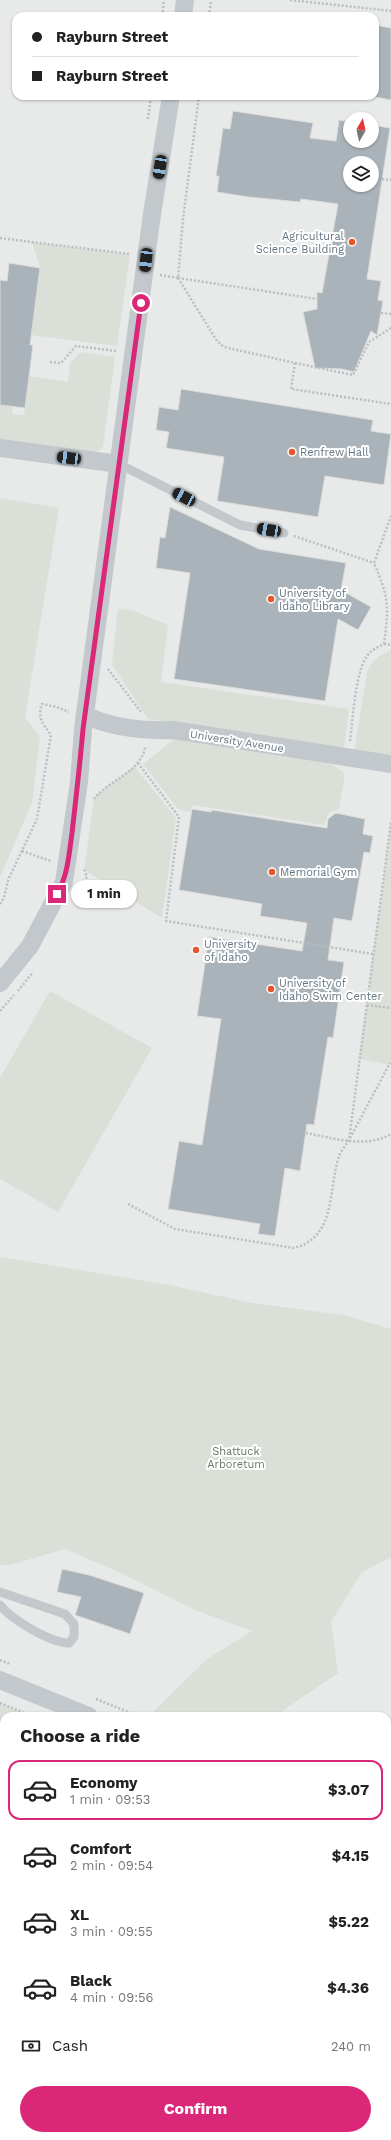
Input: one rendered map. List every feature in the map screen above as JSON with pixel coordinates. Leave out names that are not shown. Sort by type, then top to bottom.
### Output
[{"type":"street","points":[[184,12],[185,0]]},
{"type":"street","points":[[0,983],[30,946],[64,882],[79,782],[85,715],[152,214],[170,100]]},
{"type":"street","points":[[0,448],[119,464]]},
{"type":"street","name":"University Avenue","points":[[85,715],[100,722],[146,731],[173,730],[391,764]]},
{"type":"street","points":[[0,1680],[79,1712]]},
{"type":"lane","points":[[119,464],[240,525],[284,533]]},
{"type":"lane","points":[[0,1592],[65,1614],[74,1624],[74,1637],[69,1643],[58,1643],[20,1621],[0,1605]]},
{"type":"path","points":[[162,12],[164,0]]},
{"type":"path","points":[[209,12],[210,0]]},
{"type":"path","points":[[290,0],[391,11]]},
{"type":"path","points":[[198,100],[183,219],[178,278],[217,341],[224,347],[353,375],[369,342],[391,328]]},
{"type":"path","points":[[382,179],[391,180]]},
{"type":"path","points":[[0,238],[130,254]]},
{"type":"path","points":[[159,283],[160,275],[317,300]]},
{"type":"path","points":[[381,313],[391,314]]},
{"type":"path","points":[[50,362],[61,363],[76,346],[116,351]]},
{"type":"path","points":[[295,363],[291,389],[391,404]]},
{"type":"path","points":[[384,644],[388,610],[384,587],[374,563],[391,516]]},
{"type":"path","points":[[284,533],[374,563]]},
{"type":"path","points":[[348,758],[358,680],[366,658],[373,650],[384,644],[391,645]]},
{"type":"path","points":[[108,662],[108,669],[148,722],[146,731]]},
{"type":"path","points":[[0,904],[4,898],[8,880],[37,819],[51,735],[38,713],[42,704],[57,706],[72,714],[85,715]]},
{"type":"path","points":[[138,763],[179,817],[166,921],[373,954]]},
{"type":"path","points":[[349,1140],[391,822]]},
{"type":"path","points":[[367,1005],[391,1008]]},
{"type":"path","points":[[128,1204],[174,1229],[294,1248],[305,1245],[320,1232],[327,1216],[339,1156],[391,1063]]},
{"type":"path","points":[[306,1133],[366,1142],[380,1139],[391,1134]]},
{"type":"path","points":[[0,1703],[22,1712]]},
{"type":"shaded area","name":"University of Idaho","points":[[0,0],[391,0],[391,1712],[0,1712]]},
{"type":"green space","points":[[32,242],[130,255],[117,346],[31,335],[40,268]]},
{"type":"green space","points":[[81,352],[115,357],[103,447],[97,452],[0,442],[0,405],[13,407],[12,414],[24,415],[29,376],[68,382],[70,363]]},
{"type":"green space","points":[[0,498],[59,508],[25,717],[40,737],[32,803],[0,877]]},
{"type":"green space","points":[[118,609],[132,610],[168,625],[161,682],[349,709],[344,749],[148,719],[112,665]]},
{"type":"green space","points":[[391,650],[391,759],[354,752],[367,672],[376,658]]},
{"type":"green space","points":[[174,739],[332,764],[345,774],[339,809],[329,813],[324,825],[192,805],[190,812],[178,809],[143,764]]},
{"type":"green space","points":[[134,766],[176,818],[162,918],[84,870],[94,797]]},
{"type":"green space","points":[[391,822],[391,1065],[359,1059]]},
{"type":"green space","points":[[50,991],[152,1048],[58,1212],[0,1179],[0,1078]]},
{"type":"green space","name":"Shattuck Arboretum","points":[[0,1257],[169,1285],[252,1303],[343,1315],[391,1329],[391,1557],[362,1572],[331,1622],[338,1673],[281,1712],[153,1712],[207,1659],[252,1631],[195,1610],[123,1574],[65,1549],[10,1565],[0,1565]]},
{"type":"green space","points":[[0,1703],[21,1712],[0,1712]]},
{"type":"building","points":[[379,26],[391,28],[391,100],[379,98]]},
{"type":"building","name":"Agricultural Science Building","points":[[233,111],[313,123],[310,138],[336,141],[339,120],[343,121],[343,148],[379,148],[379,126],[390,128],[367,279],[381,281],[378,300],[383,301],[377,335],[371,331],[354,372],[342,369],[315,368],[303,312],[317,309],[317,292],[322,293],[338,204],[301,199],[300,202],[248,197],[217,192],[219,176],[216,176],[223,128],[230,129]]},
{"type":"building","points":[[9,263],[40,268],[30,345],[33,345],[25,408],[0,405],[0,280],[7,281]]},
{"type":"building","name":"Renfrew Hall","points":[[181,389],[373,420],[371,431],[391,434],[384,485],[325,476],[318,517],[217,501],[224,457],[166,448],[169,432],[156,430],[159,407],[178,410]]},
{"type":"building","name":"University of Idaho Library","points":[[170,507],[259,549],[346,563],[341,590],[371,607],[358,630],[338,619],[325,701],[174,679],[190,573],[156,568],[160,537],[165,538]]},
{"type":"building","points":[[192,809],[211,812],[212,810],[327,828],[328,819],[336,813],[365,819],[363,834],[373,836],[370,853],[364,852],[352,921],[334,918],[328,960],[344,962],[333,1038],[328,1037],[314,1125],[307,1124],[300,1171],[285,1168],[275,1236],[258,1234],[260,1224],[168,1209],[179,1141],[202,1145],[221,1019],[197,1016],[209,937],[302,951],[307,923],[260,916],[262,904],[179,890]]},
{"type":"building","points":[[62,1569],[89,1575],[144,1593],[130,1634],[75,1615],[81,1597],[57,1592]]},
{"type":"place","name":"Agricultural Science Building","points":[[352,242]]},
{"type":"place","name":"Renfrew Hall","points":[[292,452]]},
{"type":"place","name":"University of Idaho Library","points":[[271,599]]},
{"type":"place","name":"Memorial Gym","points":[[272,872]]},
{"type":"place","name":"University of Idaho","points":[[196,950]]},
{"type":"place","name":"University of Idaho Swim Center","points":[[271,989]]},
{"type":"route","points":[[57,894],[64,882],[67,867],[79,782],[83,729],[141,303]]}]
